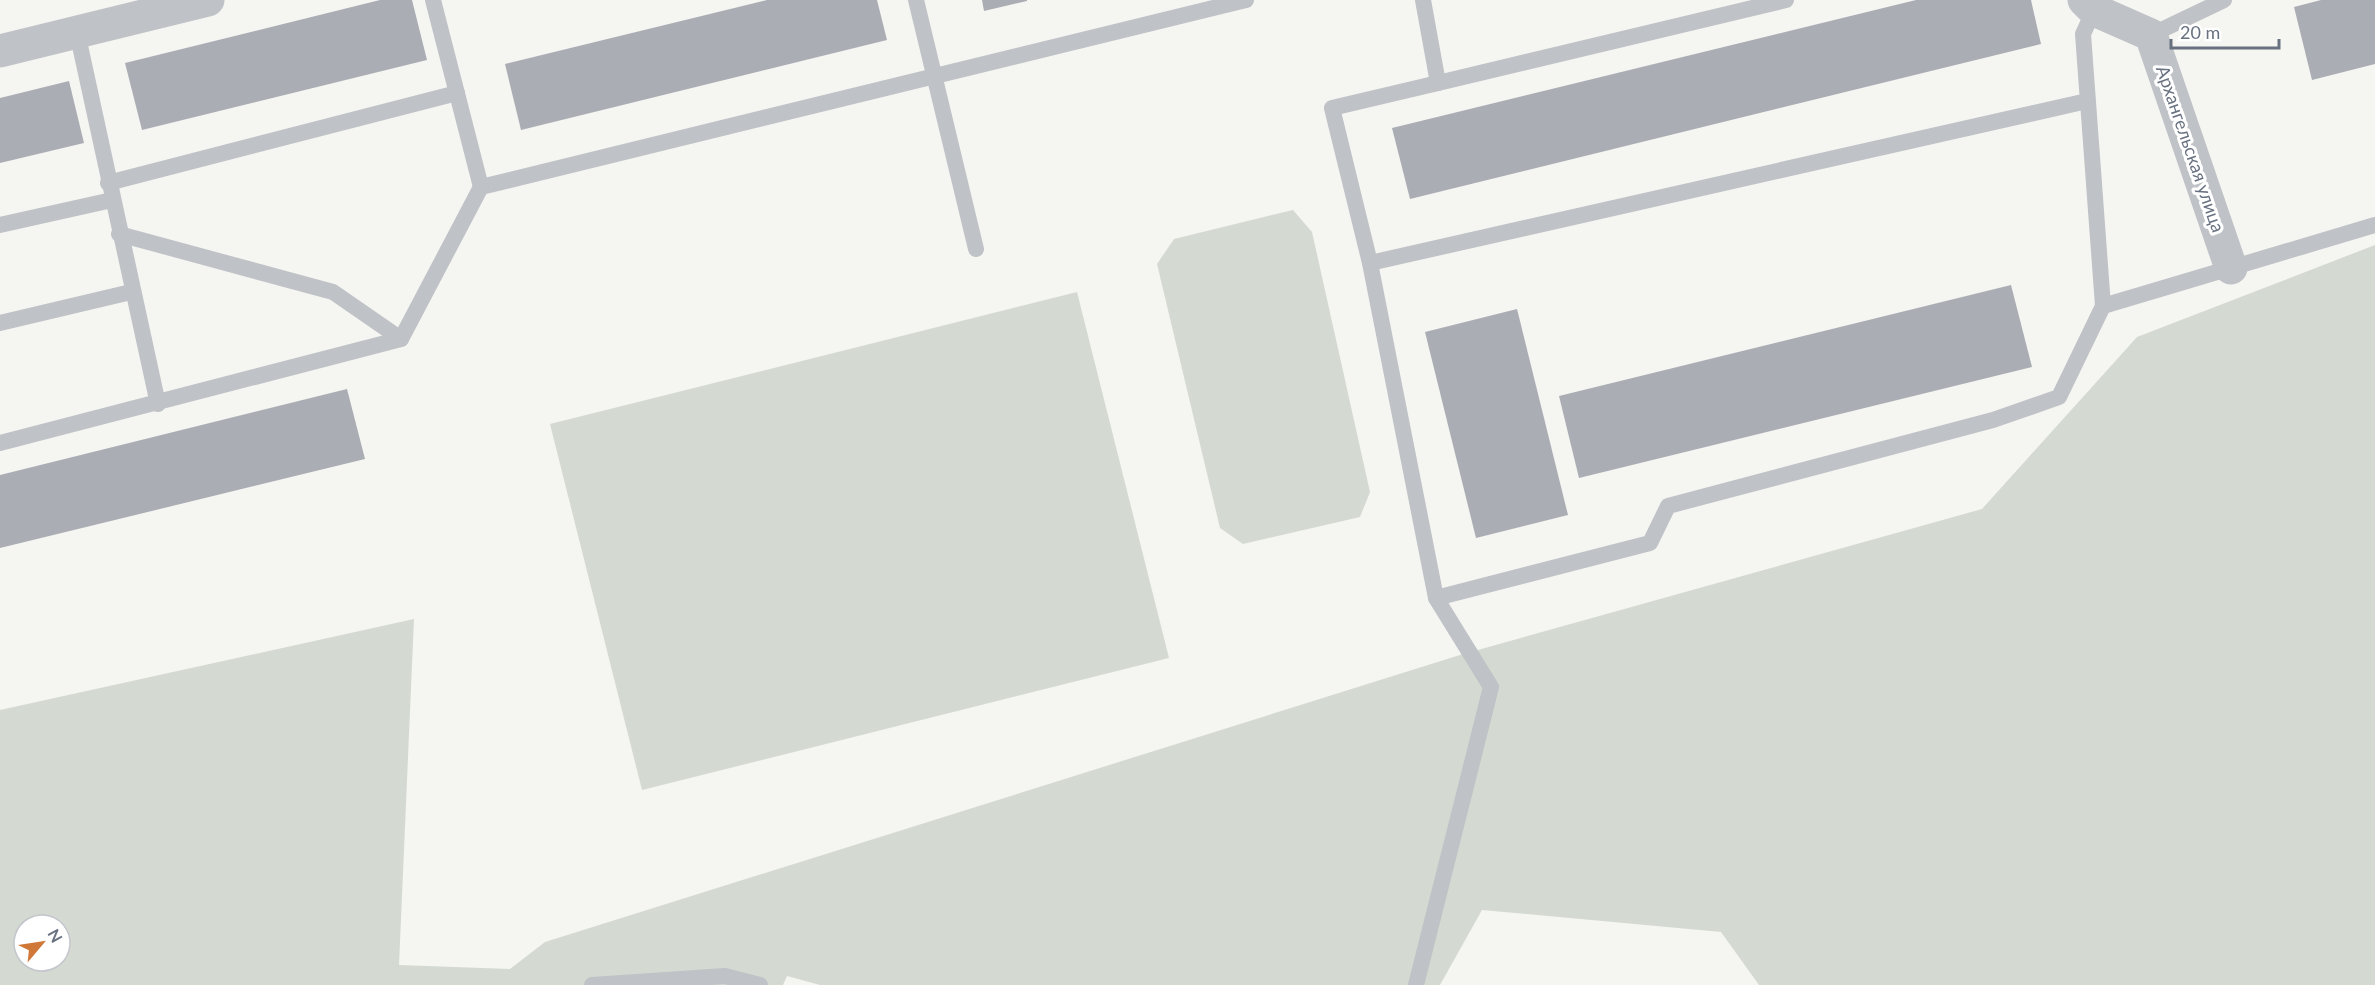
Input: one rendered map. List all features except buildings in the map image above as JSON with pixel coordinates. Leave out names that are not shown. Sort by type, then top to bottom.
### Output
[{"type":"street","points":[[0,51],[208,0]]},
{"type":"street","points":[[2089,5],[2151,35]]},
{"type":"street","name":"Архангельская улица","points":[[2151,35],[2231,268]]},
{"type":"lane","points":[[0,443],[158,404],[401,339],[481,187],[433,0]]},
{"type":"lane","points":[[916,0],[976,249]]},
{"type":"lane","points":[[481,187],[1246,0]]},
{"type":"lane","points":[[1423,0],[1438,83]]},
{"type":"lane","points":[[1416,985],[1491,687],[1436,598],[1370,263],[1332,108],[1785,0]]},
{"type":"lane","points":[[2151,35],[2224,0]]},
{"type":"lane","points":[[1436,598],[1650,543],[1668,506],[1993,420],[2059,397],[2103,306],[2086,101],[2083,34],[2089,5]]},
{"type":"lane","points":[[77,32],[131,292],[158,404]]},
{"type":"lane","points":[[108,183],[457,93]]},
{"type":"lane","points":[[1370,263],[2086,101]]},
{"type":"lane","points":[[0,225],[112,200]]},
{"type":"lane","points":[[2103,306],[2375,225]]},
{"type":"lane","points":[[119,234],[333,292],[401,339]]},
{"type":"lane","points":[[0,323],[131,292]]},
{"type":"lane","points":[[592,985],[725,976],[760,985]]},
{"type":"shaded area","points":[[1293,210],[1312,232],[1370,492],[1360,517],[1243,544],[1220,528],[1157,264],[1174,239]]},
{"type":"shaded area","points":[[2375,245],[2375,985],[1759,985],[1721,932],[1482,910],[1440,985],[820,985],[787,976],[783,985],[0,985],[0,710],[414,619],[399,965],[510,969],[545,942],[1460,655],[1982,509],[2137,337]]},
{"type":"shaded area","points":[[1077,292],[1169,658],[642,790],[550,424]]}]
